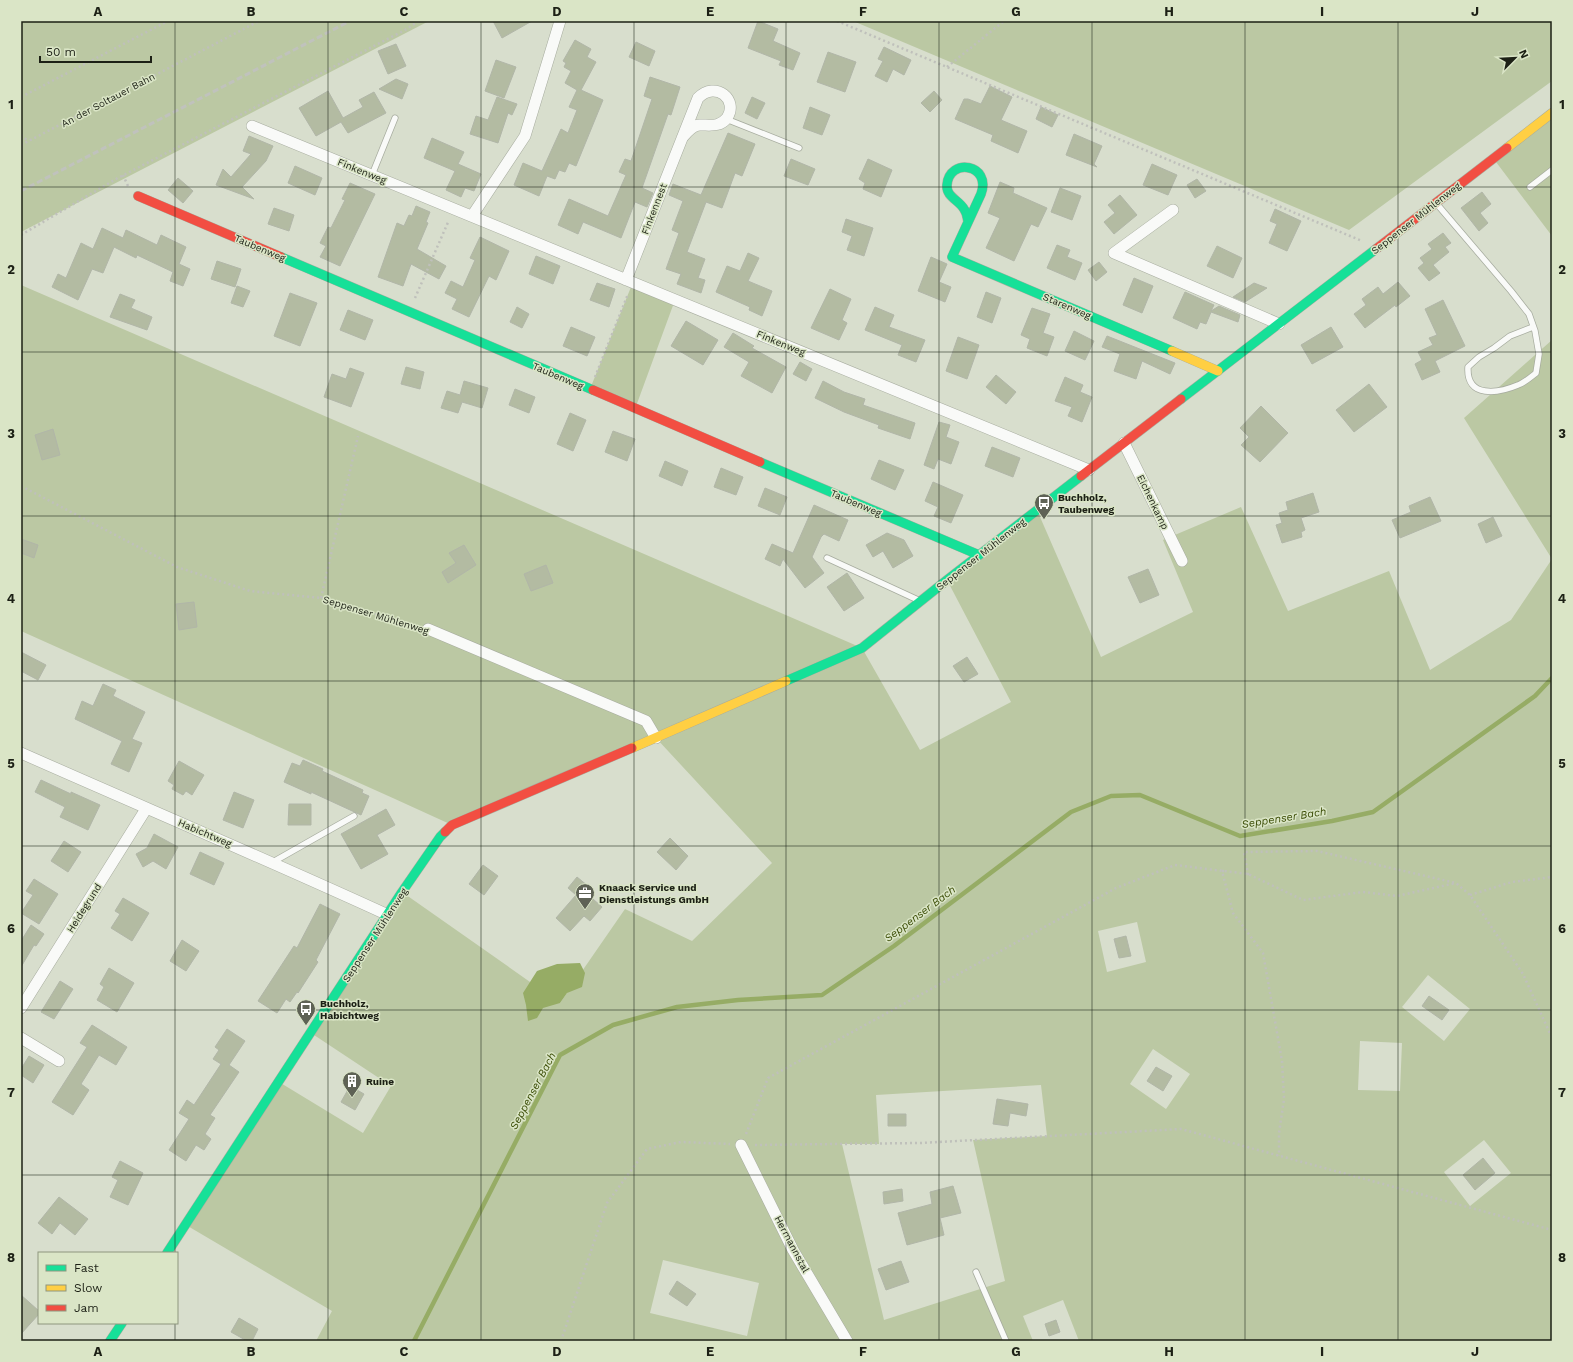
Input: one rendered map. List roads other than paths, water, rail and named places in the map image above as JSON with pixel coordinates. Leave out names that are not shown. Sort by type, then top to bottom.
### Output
[{"type":"street","points":[[472,216],[525,136],[560,21]]},
{"type":"street","name":"Finkennest","points":[[630,281],[682,138],[698,98],[703,93],[710,90],[723,94],[728,99],[730,106],[729,113],[722,123],[716,125],[701,124],[693,127],[682,138]]},
{"type":"street","name":"Seppenser Mühlenweg","points":[[168,1252],[388,914],[440,837],[452,825],[862,648],[920,601],[1552,113]]},
{"type":"street","name":"Finkenweg","points":[[252,126],[1089,470]]},
{"type":"street","name":"Starenweg","points":[[968,221],[968,213],[964,206],[951,197],[946,185],[951,172],[956,168],[964,166],[979,172],[983,180],[984,188],[952,257],[1218,371]]},
{"type":"street","name":"Taubenweg","points":[[138,196],[979,556]]},
{"type":"street","points":[[1172,210],[1114,253],[1279,324]]},
{"type":"street","name":"Eichenkamp","points":[[1124,443],[1182,561]]},
{"type":"street","name":"Seppenser Mühlenweg","points":[[428,629],[646,721],[656,738]]},
{"type":"street","name":"Habichtweg","points":[[21,753],[388,914]]},
{"type":"street","name":"Heidegrund","points":[[21,1008],[146,809]]},
{"type":"street","points":[[21,1038],[59,1062]]},
{"type":"street","name":"Hermannstal","points":[[741,1145],[793,1250],[847,1341]]},
{"type":"street","points":[[110,1341],[121,1324]]},
{"type":"lane","points":[[372,175],[395,118]]},
{"type":"lane","points":[[726,119],[799,148]]},
{"type":"lane","points":[[1530,187],[1552,170]]},
{"type":"lane","points":[[1435,203],[1529,314],[1533,326],[1539,354],[1536,373],[1519,385],[1498,391],[1484,392],[1473,386],[1468,374],[1468,368],[1479,357],[1510,336],[1533,326]]},
{"type":"lane","points":[[827,558],[920,601]]},
{"type":"lane","points":[[272,862],[354,816]]},
{"type":"lane","points":[[976,1272],[1006,1341]]},
{"type":"waterway","name":"Seppenser Bach","points":[[414,1341],[560,1055],[613,1025],[677,1007],[738,1000],[822,995],[894,946],[1071,812],[1111,796],[1140,795],[1240,836],[1332,821],[1373,812],[1535,696],[1552,678]]},
{"type":"railway","points":[[21,191],[350,21]]},
{"type":"place","name":"Buchholz, Taubenweg","points":[[1044,520]]},
{"type":"place","name":"Knaack Service und Dienstleistungs GmbH","points":[[585,910]]},
{"type":"place","name":"Buchholz, Habichtweg","points":[[306,1026]]},
{"type":"place","name":"Ruine","points":[[352,1098]]}]
